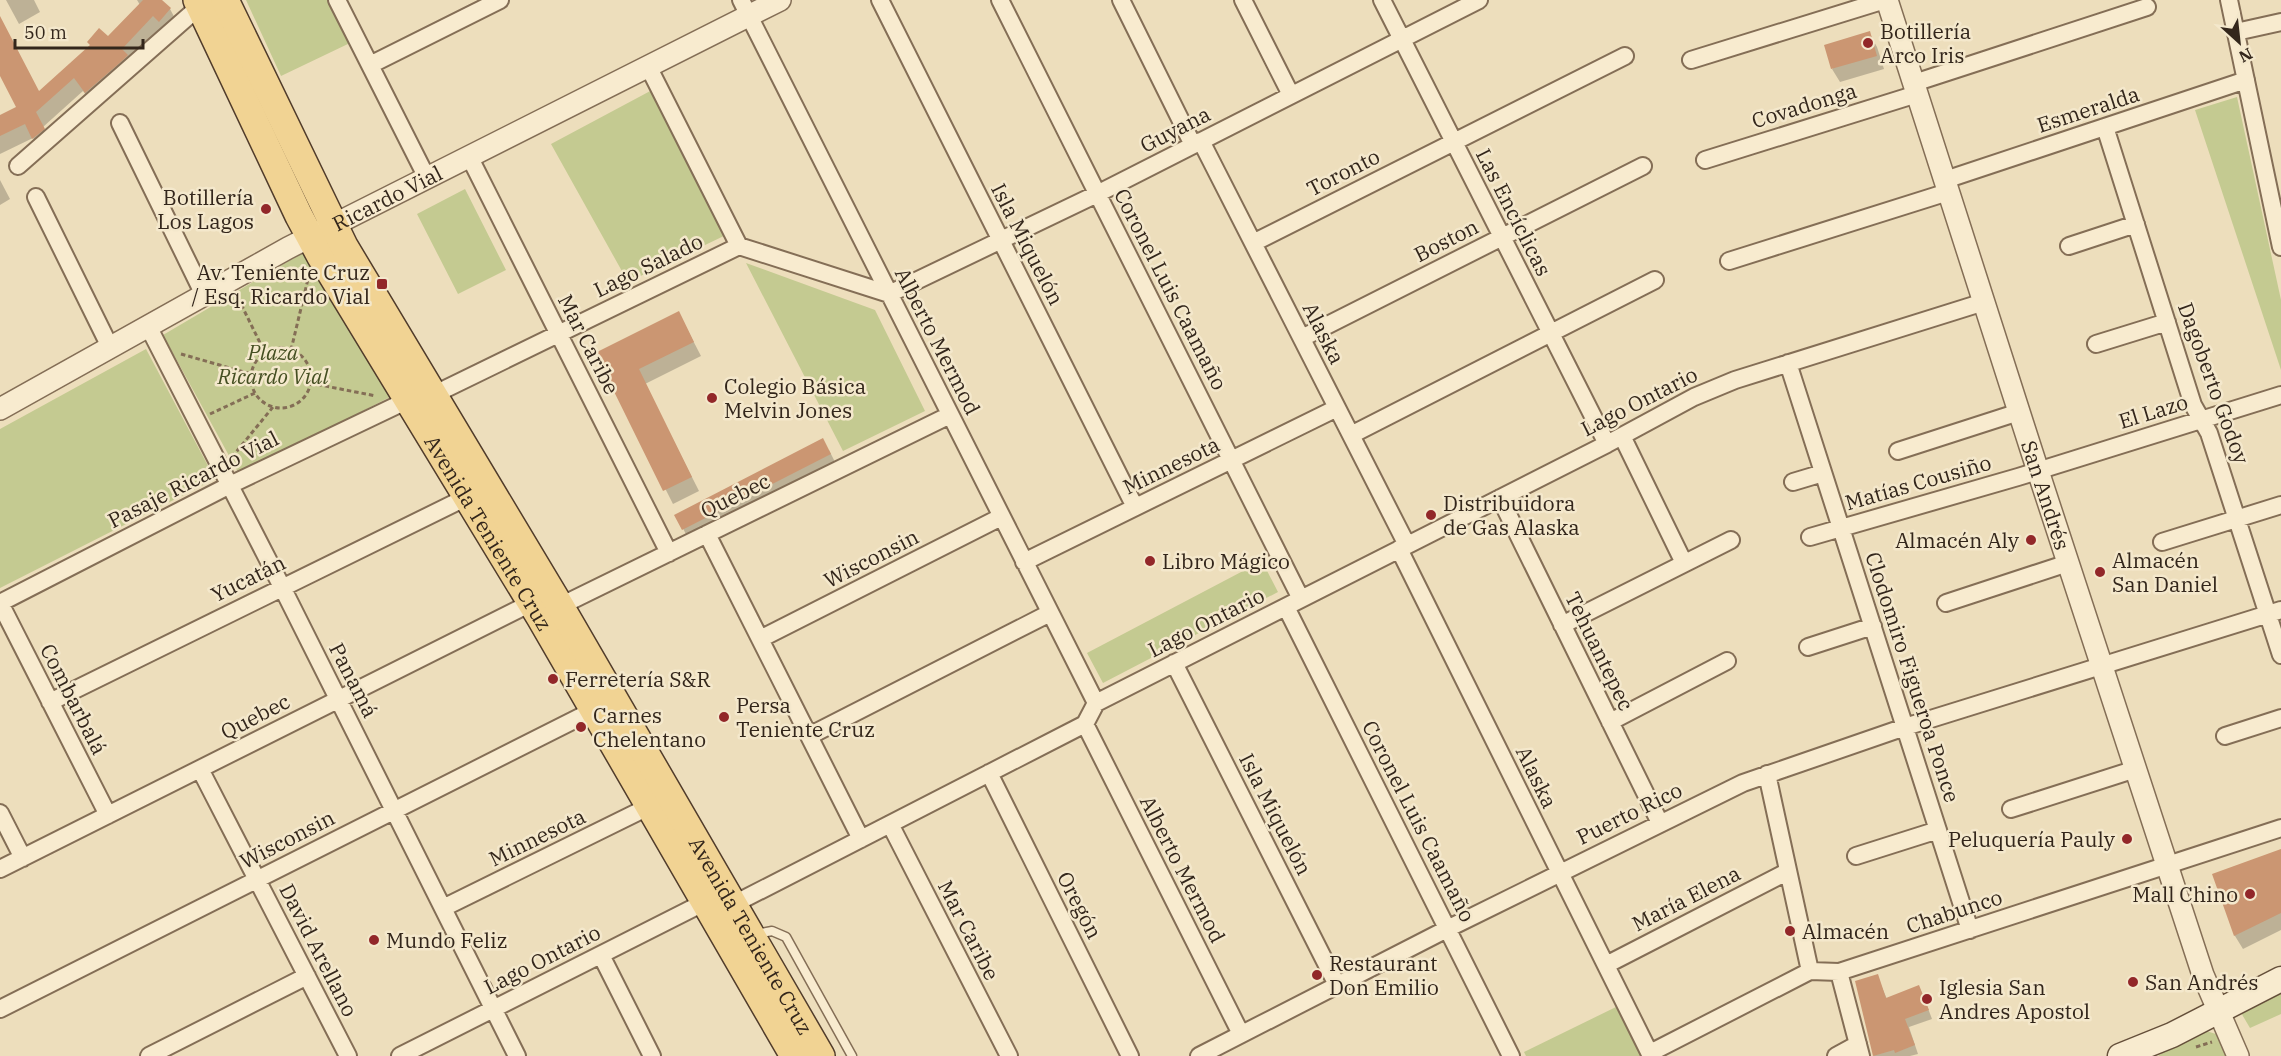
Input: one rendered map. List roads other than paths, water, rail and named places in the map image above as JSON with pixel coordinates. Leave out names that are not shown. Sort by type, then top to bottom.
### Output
[{"type":"main road","name":"Avenida Teniente Cruz","points":[[207,2],[408,400],[467,497],[544,608],[734,904],[821,1056]]},
{"type":"main road","name":"Avenida Teniente Cruz","points":[[321,231],[435,394],[594,710],[794,1056]]},
{"type":"main road","points":[[2120,1056],[2172,1035],[2281,979]]},
{"type":"main road","points":[[2148,1056],[2172,1035]]},
{"type":"street","points":[[337,0],[427,178]]},
{"type":"street","points":[[370,65],[500,0]]},
{"type":"street","name":"Ricardo Vial","points":[[0,410],[321,231],[648,66],[745,8],[780,0]]},
{"type":"street","name":"Isla Miquelón","points":[[880,0],[1135,507]]},
{"type":"street","name":"Coronel Luis Caamaño","points":[[1000,0],[1231,460],[1294,603],[1447,929],[1511,1056]]},
{"type":"street","name":"Alaska","points":[[1121,0],[1253,243],[1351,435],[1560,873],[1651,1055]]},
{"type":"street","points":[[1243,0],[1291,95]]},
{"type":"street","name":"Las Encíclicas","points":[[1382,0],[1551,334],[1684,563]]},
{"type":"street","name":"Guyana","points":[[889,294],[1097,194],[1479,0]]},
{"type":"street","points":[[1690,60],[1886,0]]},
{"type":"street","name":"San Andrés","points":[[1886,0],[2204,975],[2238,1056]]},
{"type":"street","points":[[2229,0],[2281,246]]},
{"type":"street","points":[[18,166],[207,2]]},
{"type":"street","name":"Covadonga","points":[[1705,160],[2147,7]]},
{"type":"street","name":"Alberto Mermod","points":[[745,8],[1096,703]]},
{"type":"street","points":[[2235,32],[2281,22]]},
{"type":"street","name":"Toronto","points":[[1253,243],[1625,56]]},
{"type":"street","points":[[648,66],[739,246],[889,294]]},
{"type":"street","name":"Esmeralda","points":[[1729,261],[1947,186],[2105,127],[2246,80]]},
{"type":"street","points":[[120,123],[204,295]]},
{"type":"street","name":"Dagoberto Godoy","points":[[2105,127],[2193,405],[2209,433],[2237,519],[2274,612],[2281,655]]},
{"type":"street","name":"Mar Caribe","points":[[469,156],[669,553]]},
{"type":"street","name":"Boston","points":[[1302,338],[1643,166]]},
{"type":"street","points":[[36,197],[111,347]]},
{"type":"street","points":[[2069,246],[2136,224]]},
{"type":"street","name":"Lago Salado","points":[[435,394],[739,246]]},
{"type":"street","points":[[1351,435],[1655,280]]},
{"type":"street","name":"Lago Ontario","points":[[1096,703],[1715,387],[1984,302]]},
{"type":"street","points":[[2096,344],[2167,322]]},
{"type":"street","name":"Panamá","points":[[148,326],[282,586],[517,1056]]},
{"type":"street","name":"Clodomiro Figueroa Ponce","points":[[1788,363],[1970,930]]},
{"type":"street","name":"El Lazo","points":[[2038,471],[2281,395]]},
{"type":"street","name":"Pasaje Ricardo Vial","points":[[0,603],[226,477],[408,400]]},
{"type":"street","name":"Minnesota","points":[[1024,562],[1337,408]]},
{"type":"street","points":[[1898,451],[2019,412]]},
{"type":"street","name":"Quebec","points":[[0,869],[339,699],[669,553],[950,415]]},
{"type":"street","name":"Matías Cousiño","points":[[1810,537],[2038,471]]},
{"type":"street","points":[[1793,482],[1823,473]]},
{"type":"street","name":"Yucatán","points":[[50,702],[467,497]]},
{"type":"street","name":"Tehuantepec","points":[[1500,498],[1660,823]]},
{"type":"street","points":[[2162,542],[2281,505]]},
{"type":"street","name":"Wisconsin","points":[[760,639],[1001,517]]},
{"type":"street","points":[[707,534],[861,839]]},
{"type":"street","points":[[1562,625],[1731,540]]},
{"type":"street","points":[[1946,603],[2068,563]]},
{"type":"street","name":"Combarbalá","points":[[0,603],[108,815]]},
{"type":"street","name":"Puerto Rico","points":[[1198,1056],[1660,823],[1767,774],[1905,727],[2274,612]]},
{"type":"street","points":[[809,736],[1050,613]]},
{"type":"street","points":[[1808,647],[1873,626]]},
{"type":"street","points":[[1610,722],[1727,660]]},
{"type":"street","name":"Isla Miquelón","points":[[1174,663],[1337,985]]},
{"type":"street","points":[[734,904],[1085,724],[1096,703]]},
{"type":"street","name":"Wisconsin","points":[[0,1009],[594,710]]},
{"type":"street","points":[[2225,736],[2281,718]]},
{"type":"street","name":"Alberto Mermod","points":[[1085,724],[1241,1034]]},
{"type":"street","name":"David Arellano","points":[[200,769],[348,1056]]},
{"type":"street","points":[[2011,809],[2136,769]]},
{"type":"street","name":"Oregón","points":[[989,773],[1130,1056]]},
{"type":"street","points":[[1767,774],[1810,971]]},
{"type":"street","name":"Minnesota","points":[[443,908],[650,806]]},
{"type":"street","points":[[0,813],[23,858]]},
{"type":"street","name":"Mar Caribe","points":[[890,824],[1009,1056]]},
{"type":"street","name":"Chabunco","points":[[1651,1055],[1810,971],[1839,972],[2281,828]]},
{"type":"street","points":[[1856,856],[1938,830]]},
{"type":"street","name":"María Elena","points":[[1606,965],[1787,872]]},
{"type":"street","name":"Lago Ontario","points":[[400,1056],[705,902]]},
{"type":"street","points":[[601,955],[652,1056]]},
{"type":"street","points":[[1836,1056],[1860,1050],[1839,972]]},
{"type":"street","points":[[148,1056],[307,976]]},
{"type":"lane","points":[[752,935],[772,931],[786,937],[852,1056]]},
{"type":"place","name":"Botillería Arco Iris","points":[[1868,43]]},
{"type":"place","name":"Botillería Los Lagos","points":[[266,209]]},
{"type":"place","name":"Av. Teniente Cruz / Esq. Ricardo Vial","points":[[382,284]]},
{"type":"place","name":"Colegio Básica Melvin Jones","points":[[712,398]]},
{"type":"place","name":"Distribuidora de Gas Alaska","points":[[1431,515]]},
{"type":"place","name":"Almacén Aly","points":[[2031,540]]},
{"type":"place","name":"Libro Mágico","points":[[1150,561]]},
{"type":"place","name":"Almacén San Daniel","points":[[2100,572]]},
{"type":"place","name":"Ferretería S&R","points":[[553,679]]},
{"type":"place","name":"Persa Teniente Cruz","points":[[724,717]]},
{"type":"place","name":"Carnes Chelentano","points":[[581,727]]},
{"type":"place","name":"Peluquería Pauly","points":[[2127,839]]},
{"type":"place","name":"Mall Chino","points":[[2250,894]]},
{"type":"place","name":"Almacén","points":[[1790,931]]},
{"type":"place","name":"Mundo Feliz","points":[[374,940]]},
{"type":"place","name":"Restaurant Don Emilio","points":[[1317,975]]},
{"type":"place","name":"San Andrés","points":[[2133,982]]},
{"type":"place","name":"Iglesia San Andres Apostol","points":[[1927,999]]},
{"type":"park label","name":"Plaza Ricardo Vial","points":[[273,364]]}]
